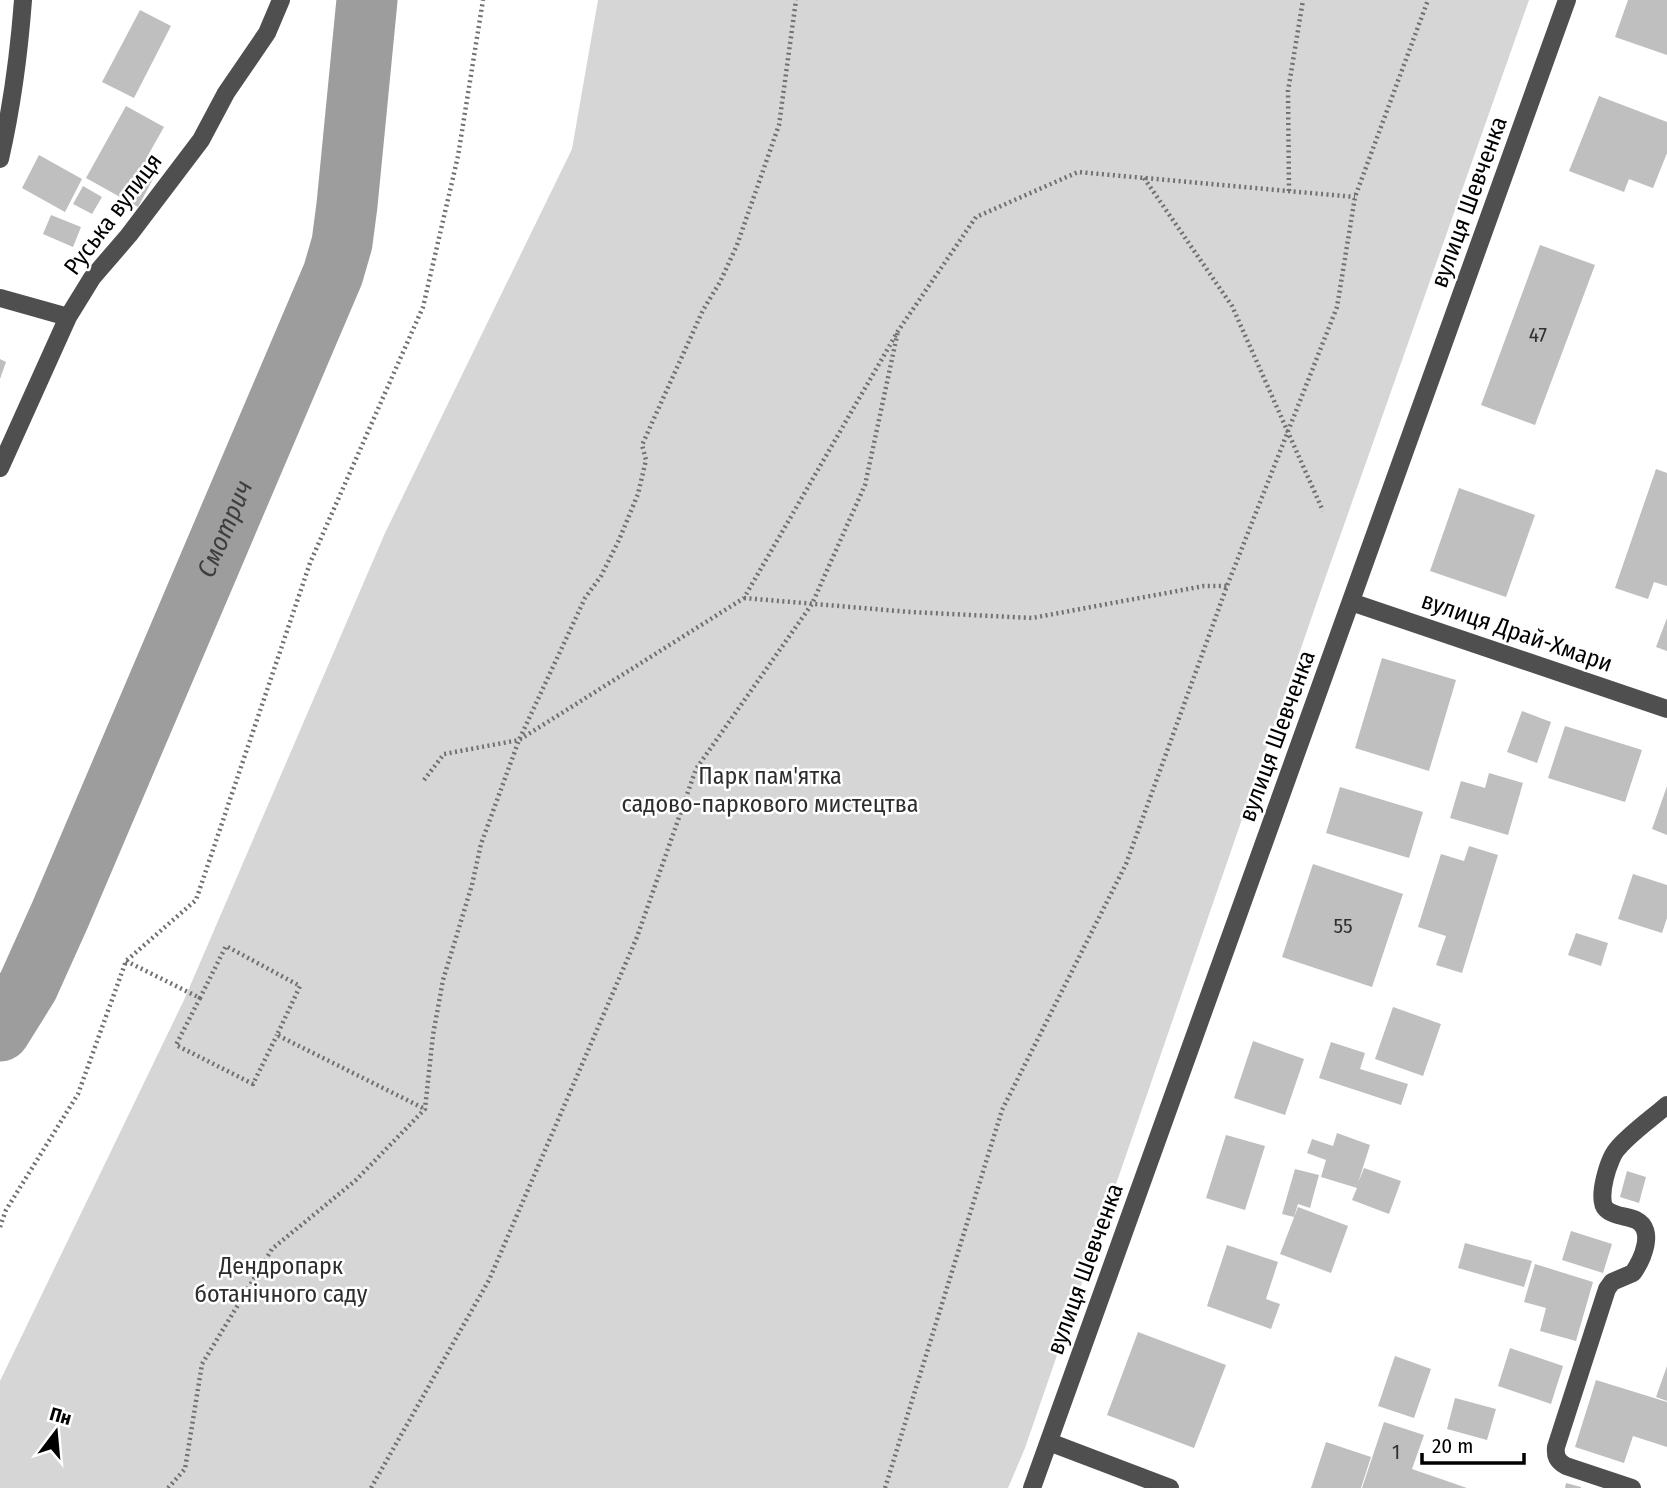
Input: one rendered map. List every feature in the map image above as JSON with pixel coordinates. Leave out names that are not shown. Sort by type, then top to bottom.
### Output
[{"type":"street","points":[[0,159],[19,54],[23,0]]},
{"type":"street","name":"Руська вулиця","points":[[0,468],[68,317],[92,278],[129,235],[201,140],[226,93],[267,33],[281,0]]},
{"type":"street","name":"вулиця Шевченка","points":[[1032,1488],[1567,0]]},
{"type":"street","points":[[0,298],[68,317]]},
{"type":"street","name":"вулиця Драй-Хмари","points":[[1351,602],[1667,709]]},
{"type":"street","points":[[1632,1488],[1566,1466],[1559,1462],[1556,1447],[1608,1289],[1612,1282],[1633,1273],[1646,1240],[1647,1232],[1643,1225],[1604,1208],[1601,1193],[1616,1150],[1667,1105]]},
{"type":"street","points":[[1049,1442],[1170,1488]]},
{"type":"path","points":[[0,1227],[6,1210],[78,1094],[126,961],[196,900],[310,563],[423,307],[458,156],[483,0]]},
{"type":"path","points":[[168,1488],[186,1469],[202,1364],[272,1249],[356,1180],[425,1109],[433,1035],[443,980],[472,886],[481,844],[519,740],[586,598],[601,576],[619,540],[638,494],[646,460],[642,445],[703,310],[737,245],[779,125],[796,0]]},
{"type":"path","points":[[1289,191],[1288,91],[1303,0]]},
{"type":"path","points":[[885,1488],[1002,1110],[1126,864],[1227,586],[1338,307],[1355,197],[1428,0]]},
{"type":"path","points":[[424,780],[444,754],[519,740],[744,598],[898,331],[976,217],[1078,172],[1355,197]]},
{"type":"path","points":[[1144,177],[1232,306],[1323,511]]},
{"type":"path","points":[[371,1488],[489,1280],[637,937],[696,769],[812,604],[865,485],[898,331]]},
{"type":"path","points":[[744,598],[1032,618],[1204,586],[1227,586]]},
{"type":"path","points":[[226,946],[300,986],[277,1035],[253,1084],[176,1045],[226,946]]},
{"type":"path","points":[[126,961],[200,998]]},
{"type":"path","points":[[277,1035],[425,1109]]},
{"type":"green space","name":"Парк пам'ятка садово-паркового мистецтва","points":[[598,0],[1529,0],[1320,593],[1025,1448],[1008,1488],[0,1488],[0,1381],[184,1000],[385,533],[572,149]]},
{"type":"building","points":[[1628,0],[1667,0],[1667,55],[1615,37]]},
{"type":"building","points":[[140,10],[171,26],[134,98],[102,82]]},
{"type":"building","points":[[1599,96],[1667,122],[1667,153],[1653,188],[1629,179],[1624,192],[1569,171]]},
{"type":"building","points":[[126,106],[164,127],[147,157],[161,164],[138,207],[86,178]]},
{"type":"building","points":[[39,155],[82,179],[65,212],[22,188]]},
{"type":"building","points":[[83,186],[102,197],[92,214],[73,204]]},
{"type":"building","points":[[51,215],[81,227],[73,247],[43,234]]},
{"type":"building","points":[[1540,245],[1595,265],[1535,425],[1481,405]]},
{"type":"building","points":[[0,359],[6,362],[0,379]]},
{"type":"building","points":[[1656,469],[1667,473],[1667,586],[1654,582],[1648,599],[1615,588]]},
{"type":"building","points":[[1459,488],[1535,515],[1506,597],[1430,571]]},
{"type":"building","points":[[1667,618],[1667,651],[1656,647]]},
{"type":"building","points":[[1382,658],[1456,680],[1429,771],[1355,748]]},
{"type":"building","points":[[1522,711],[1551,722],[1537,763],[1507,752]]},
{"type":"building","points":[[1565,726],[1642,750],[1625,802],[1548,778]]},
{"type":"building","points":[[1489,773],[1523,783],[1508,835],[1450,818],[1461,781],[1485,788]]},
{"type":"building","points":[[1667,786],[1667,835],[1652,829]]},
{"type":"building","points":[[1340,787],[1423,812],[1409,858],[1326,833]]},
{"type":"building","points":[[1469,846],[1498,855],[1462,973],[1436,965],[1446,936],[1418,927],[1441,854],[1464,861]]},
{"type":"building","points":[[1313,864],[1403,894],[1372,987],[1282,957]]},
{"type":"building","points":[[1633,874],[1667,885],[1667,918],[1662,933],[1618,919]]},
{"type":"building","points":[[1576,933],[1608,943],[1601,966],[1568,955]]},
{"type":"building","points":[[1393,1007],[1441,1024],[1423,1076],[1375,1059]]},
{"type":"building","points":[[1253,1041],[1304,1059],[1285,1115],[1234,1098]]},
{"type":"building","points":[[1331,1042],[1365,1053],[1360,1069],[1408,1084],[1401,1105],[1319,1078]]},
{"type":"building","points":[[1337,1133],[1370,1145],[1358,1183],[1364,1168],[1401,1181],[1389,1214],[1352,1200],[1357,1188],[1321,1177],[1326,1160],[1307,1153],[1312,1139],[1333,1146]]},
{"type":"building","points":[[1226,1135],[1265,1146],[1245,1210],[1206,1198]]},
{"type":"building","points":[[1295,1169],[1319,1175],[1310,1208],[1298,1204],[1294,1217],[1282,1214]]},
{"type":"building","points":[[1627,1171],[1646,1177],[1639,1203],[1620,1197]]},
{"type":"building","points":[[1298,1207],[1348,1226],[1331,1273],[1280,1254]]},
{"type":"building","points":[[1571,1231],[1612,1244],[1603,1273],[1562,1260]]},
{"type":"building","points":[[1465,1243],[1532,1261],[1524,1287],[1458,1268]]},
{"type":"building","points":[[1227,1245],[1278,1262],[1266,1299],[1280,1304],[1271,1329],[1207,1306]]},
{"type":"building","points":[[1535,1264],[1593,1282],[1576,1341],[1540,1331],[1546,1308],[1524,1302]]},
{"type":"building","points":[[1138,1332],[1226,1365],[1194,1448],[1107,1415]]},
{"type":"building","points":[[1510,1348],[1563,1366],[1551,1404],[1498,1386]]},
{"type":"building","points":[[1395,1356],[1431,1369],[1414,1418],[1378,1406]]},
{"type":"building","points":[[1667,1366],[1667,1401],[1656,1397]]},
{"type":"building","points":[[1596,1380],[1667,1402],[1667,1447],[1633,1436],[1624,1463],[1575,1447]]},
{"type":"building","points":[[1455,1398],[1496,1409],[1487,1440],[1447,1429]]},
{"type":"building","points":[[1384,1422],[1424,1435],[1412,1469],[1467,1488],[1362,1488]]},
{"type":"building","points":[[1326,1442],[1371,1457],[1361,1488],[1311,1488]]},
{"type":"building","points":[[1566,1483],[1581,1487],[1581,1488],[1565,1488]]},
{"type":"waterway","name":"Смотрич","points":[[0,1031],[28,986],[60,915],[333,274],[342,243],[347,205],[367,0]]},
{"type":"park label","name":"Дендропарк ботанічного саду","points":[[281,1280]]}]
